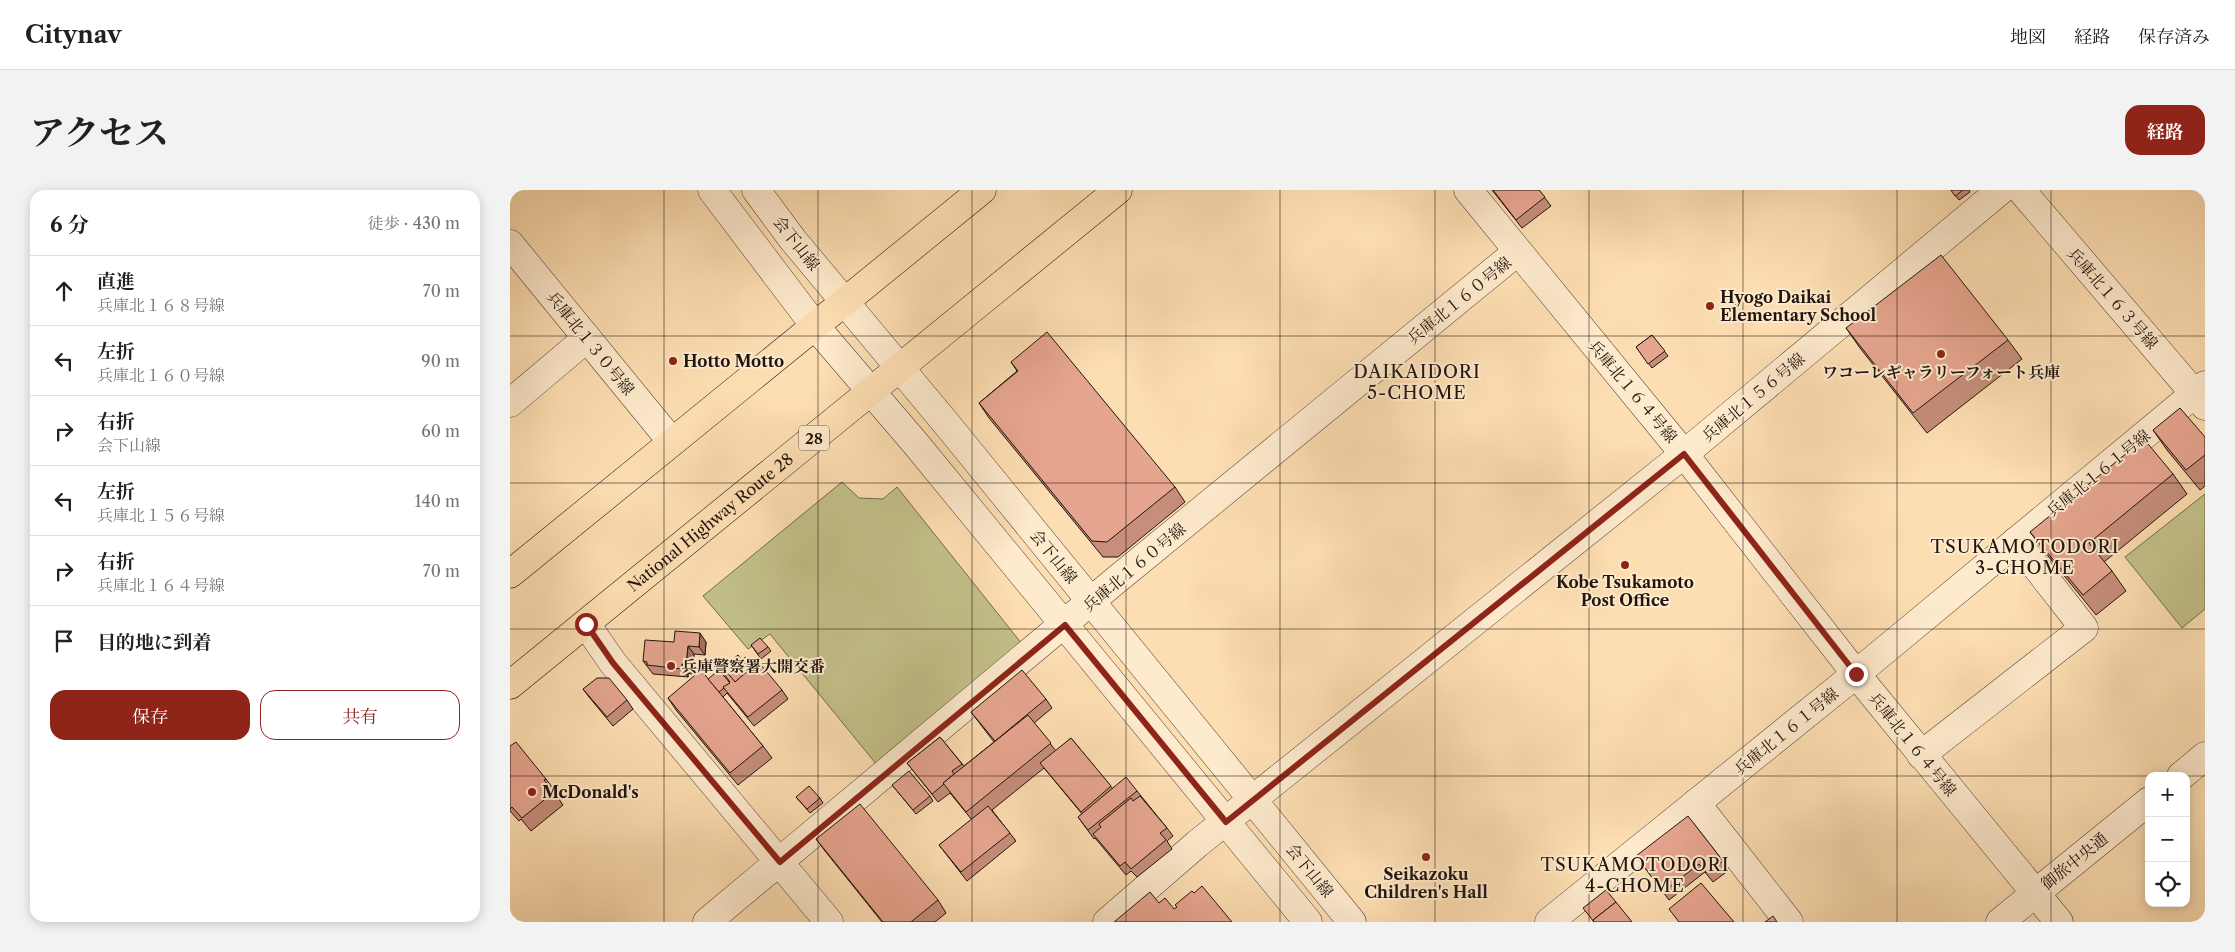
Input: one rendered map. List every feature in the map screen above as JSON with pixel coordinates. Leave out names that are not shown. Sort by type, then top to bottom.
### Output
[{"type":"highway","points":[[510,574],[982,190]]},
{"type":"highway","name":"National Highway Route 28","points":[[510,686],[1118,190]]},
{"type":"street","points":[[712,190],[815,326],[1065,625],[1308,922]]},
{"type":"street","name":"会下山線","points":[[756,190],[793,240],[1092,602],[1352,922]]},
{"type":"street","name":"兵庫北１６４号線","points":[[1468,190],[1684,454],[1921,755],[2059,922]]},
{"type":"street","name":"兵庫北１５６号線","points":[[1107,922],[1226,822],[1684,454],[2002,190]]},
{"type":"street","name":"兵庫北１６３号線","points":[[2020,190],[2202,395]]},
{"type":"street","name":"兵庫北１３０号線","points":[[510,244],[672,442]]},
{"type":"street","name":"兵庫北１６０号線","points":[[707,922],[1518,252]]},
{"type":"street","points":[[510,403],[587,338]]},
{"type":"street","name":"兵庫北１６１号線","points":[[1549,922],[1856,674],[2016,540],[2202,395]]},
{"type":"street","points":[[1921,755],[2084,628],[2016,540]]},
{"type":"street","points":[[586,624],[613,663],[829,922]]},
{"type":"street","points":[[2186,772],[2205,756]]},
{"type":"street","points":[[1696,803],[1789,922]]},
{"type":"street","name":"御旅中央通","points":[[2000,922],[2145,805]]},
{"type":"shaded area","points":[[842,482],[859,498],[883,499],[897,487],[1022,644],[877,765],[770,634],[748,649],[703,596]]},
{"type":"shaded area","points":[[2205,494],[2205,609],[2182,628],[2125,557]]},
{"type":"building","points":[[1493,190],[1539,190],[1545,197],[1516,220]]},
{"type":"building","points":[[1951,190],[1963,190],[1955,196]]},
{"type":"building","name":"ワコーレギャラリーフォート兵庫","points":[[1941,255],[2008,340],[1913,413],[1846,328]]},
{"type":"building","points":[[1047,332],[1175,487],[1107,542],[1092,541],[979,403],[1018,371],[1011,362]]},
{"type":"building","points":[[1652,335],[1665,351],[1648,364],[1636,347]]},
{"type":"building","points":[[2180,408],[2205,437],[2205,455],[2186,470],[2153,430]]},
{"type":"building","points":[[2144,439],[2173,474],[2089,543],[2112,571],[2083,595],[2030,532]]},
{"type":"building","points":[[675,631],[700,633],[699,647],[688,646],[686,665],[682,664],[682,669],[647,665],[647,662],[643,661],[645,640],[674,642]]},
{"type":"building","points":[[760,638],[768,647],[758,654],[751,645]]},
{"type":"building","points":[[738,655],[750,670],[735,682],[722,668]]},
{"type":"building","points":[[746,657],[752,664],[757,660],[782,690],[748,717],[723,687],[730,682],[724,674],[727,672],[735,682],[750,669],[742,659]]},
{"type":"building","points":[[701,670],[763,746],[730,773],[668,698]]},
{"type":"building","points":[[719,670],[730,683],[719,692],[708,679]]},
{"type":"building","points":[[1022,670],[1046,699],[995,741],[971,712]]},
{"type":"building","points":[[597,678],[609,678],[627,700],[607,717],[583,689]]},
{"type":"building","points":[[1028,715],[1051,743],[966,812],[943,783]]},
{"type":"building","points":[[940,737],[962,764],[952,771],[954,774],[932,794],[907,763]]},
{"type":"building","points":[[1071,738],[1111,786],[1081,812],[1040,763]]},
{"type":"building","name":"McDonald's","points":[[516,742],[554,792],[522,818],[512,807],[510,809],[510,746]]},
{"type":"building","points":[[909,771],[930,796],[913,810],[892,785]]},
{"type":"building","points":[[1126,777],[1137,791],[1088,830],[1078,817]]},
{"type":"building","points":[[809,786],[820,798],[807,809],[796,797]]},
{"type":"building","points":[[1140,796],[1167,828],[1160,833],[1166,840],[1131,869],[1125,862],[1120,866],[1093,834],[1101,827],[1099,824],[1131,798],[1133,801]]},
{"type":"building","points":[[860,804],[938,900],[911,922],[883,922],[816,839]]},
{"type":"building","points":[[988,806],[1010,833],[961,872],[939,845]]},
{"type":"building","points":[[1688,816],[1723,861],[1707,873],[1699,864],[1663,892],[1636,856]]},
{"type":"building","points":[[1701,883],[1734,922],[1679,922],[1669,909]]},
{"type":"building","points":[[1202,886],[1232,922],[1114,922],[1150,892],[1159,903],[1165,898],[1174,909],[1177,907],[1175,905],[1192,891],[1194,893]]},
{"type":"building","points":[[1606,890],[1616,902],[1593,920],[1594,922],[1583,908]]},
{"type":"building","points":[[1616,902],[1632,922],[1594,922],[1593,920]]},
{"type":"building","points":[[1773,916],[1777,922],[1765,922]]},
{"type":"place","name":"Hyogo Daikai Elementary School","points":[[1710,306]]},
{"type":"place","name":"ワコーレギャラリーフォート兵庫","points":[[1941,354]]},
{"type":"place","name":"Hotto Motto","points":[[673,361]]},
{"type":"place","name":"Kobe Tsukamoto Post Office","points":[[1625,565]]},
{"type":"place","name":"兵庫警察署大開交番","points":[[671,666]]},
{"type":"place","name":"McDonald's","points":[[532,792]]},
{"type":"place","name":"Seikazoku Children's Hall","points":[[1426,857]]},
{"type":"district","name":"DAIKAIDORI 5-CHOME","points":[[1417,382]]},
{"type":"district","name":"TSUKAMOTODORI 3-CHOME","points":[[2025,557]]},
{"type":"district","name":"TSUKAMOTODORI 4-CHOME","points":[[1635,875]]},
{"type":"route","points":[[586,624],[613,663],[780,862],[1065,625],[1226,822],[1277,779],[1684,454],[1856,674]]}]
